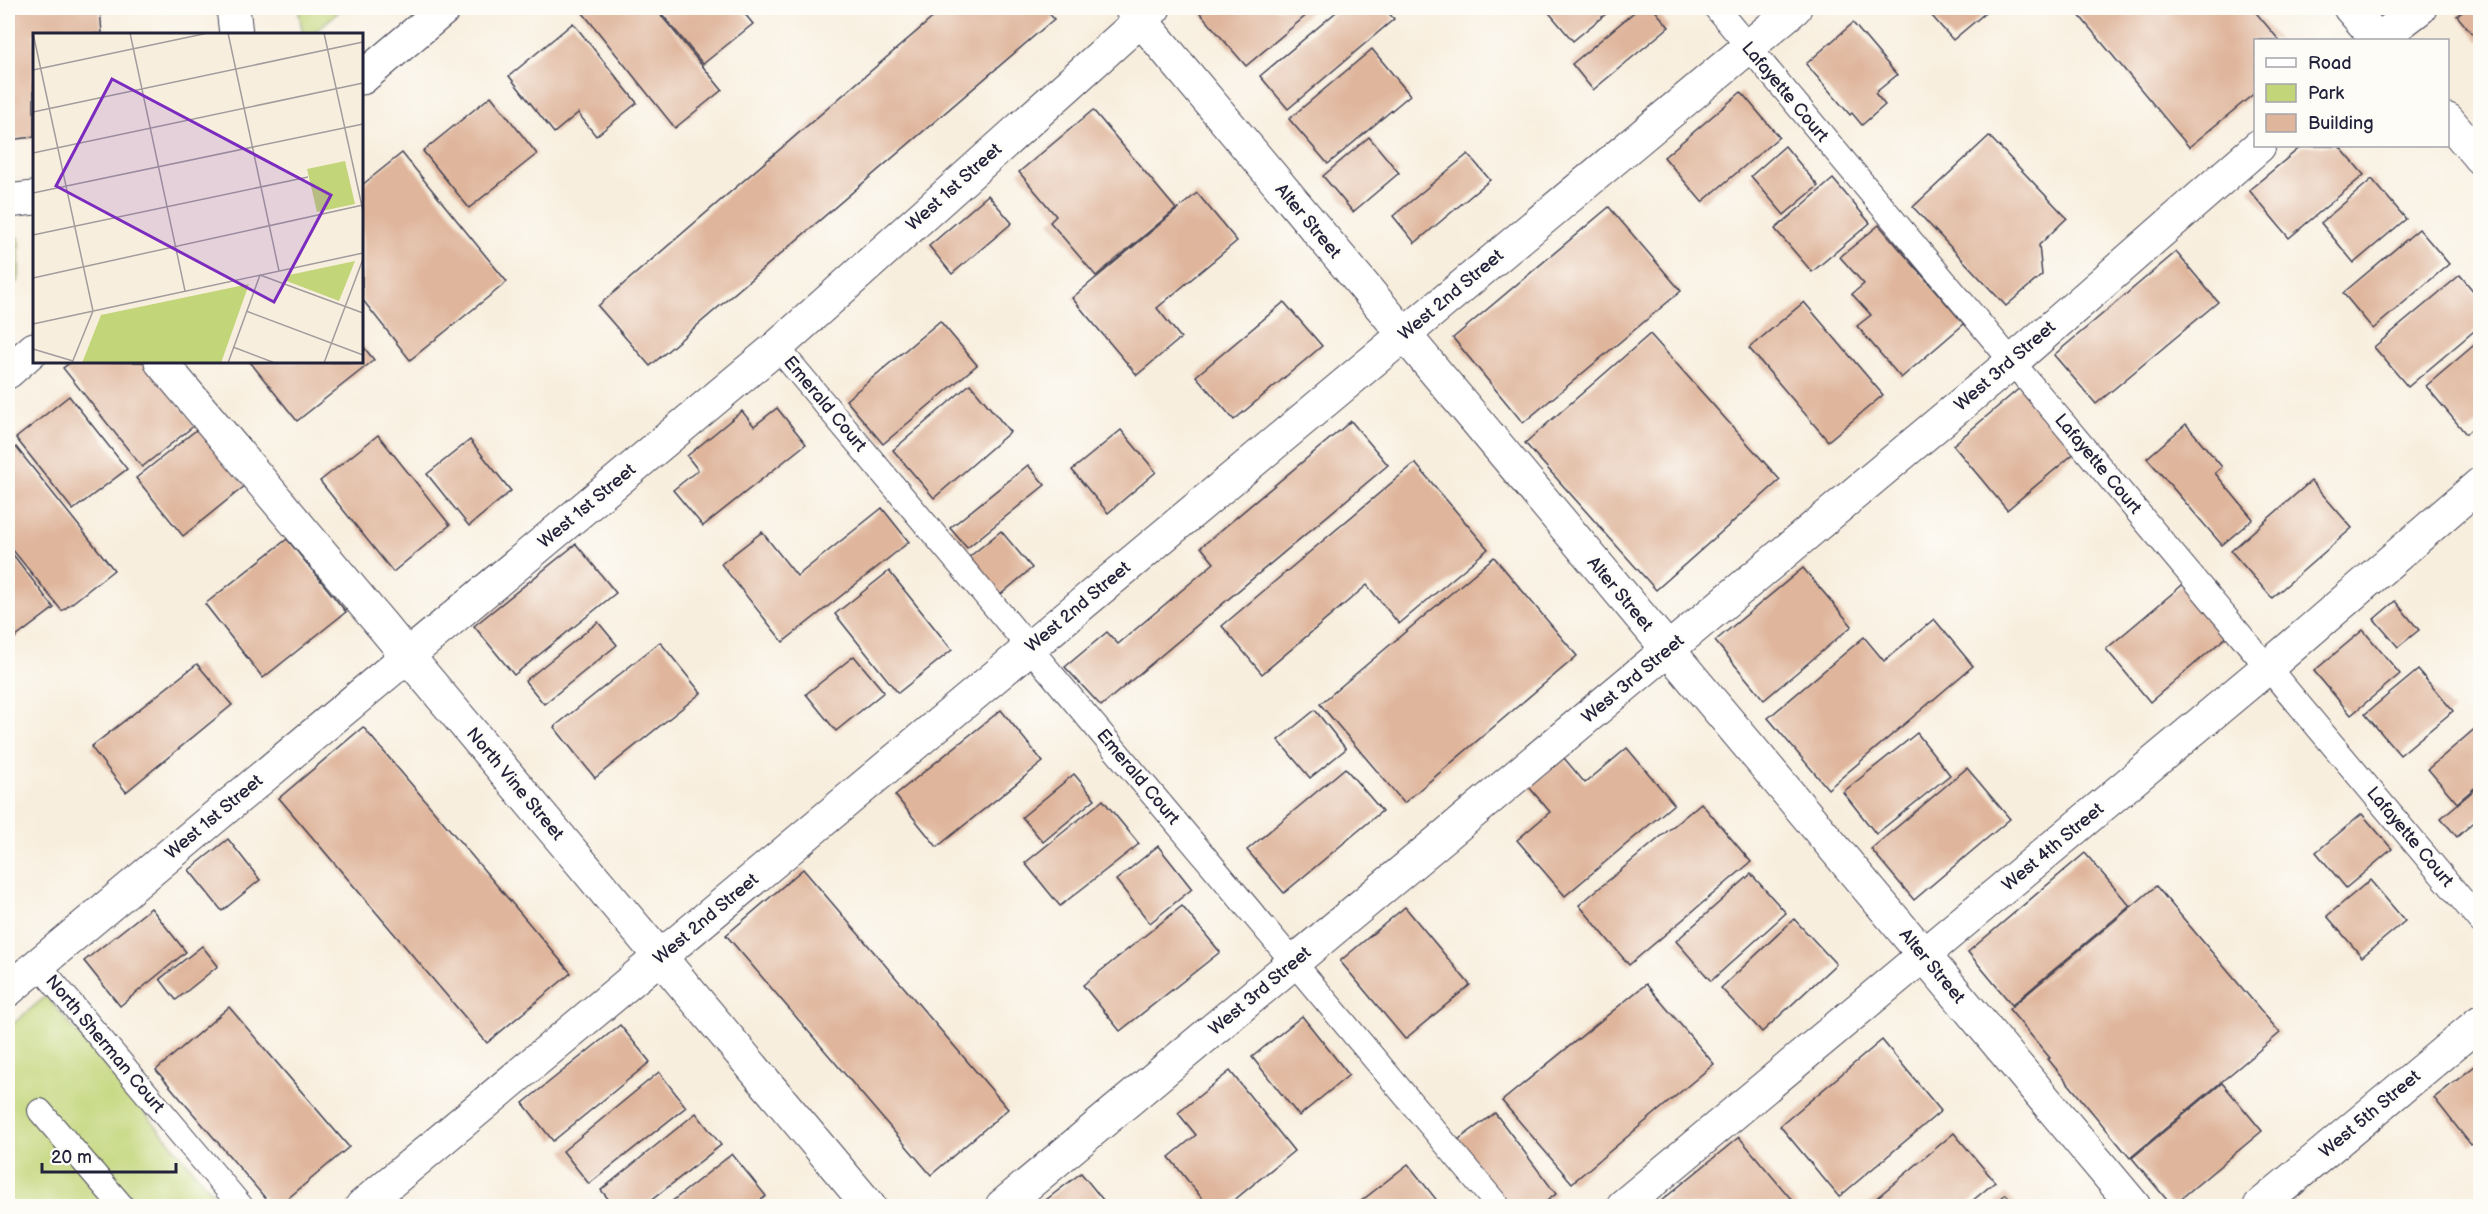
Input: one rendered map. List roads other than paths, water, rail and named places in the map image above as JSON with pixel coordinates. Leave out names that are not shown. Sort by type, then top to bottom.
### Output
[{"type":"street","points":[[232,8],[236,33]]},
{"type":"street","points":[[363,77],[446,8]]},
{"type":"street","name":"West 2nd Street","points":[[362,1206],[1795,8]]},
{"type":"street","points":[[2350,8],[2377,39]]},
{"type":"street","points":[[2379,39],[2420,8]]},
{"type":"street","name":"Alter Street","points":[[1142,11],[1403,335],[2134,1206]]},
{"type":"street","name":"West 1st Street","points":[[8,990],[777,347],[1142,11]]},
{"type":"street","points":[[2449,121],[2481,158]]},
{"type":"street","name":"West 3rd Street","points":[[1002,1206],[2012,362],[2258,147]]},
{"type":"street","points":[[8,201],[33,198]]},
{"type":"street","points":[[8,372],[33,350]]},
{"type":"street","name":"North Vine Street","points":[[162,363],[869,1206]]},
{"type":"street","name":"West 4th Street","points":[[1623,1206],[2268,667],[2481,484]]},
{"type":"street","name":"West 5th Street","points":[[2260,1206],[2481,1022]]},
{"type":"lane","name":"Lafayette Court","points":[[1716,8],[2481,921]]},
{"type":"lane","name":"Emerald Court","points":[[777,347],[1498,1206]]},
{"type":"lane","name":"North Sherman Court","points":[[38,964],[241,1206]]},
{"type":"lane","points":[[40,1111],[122,1206]]}]
